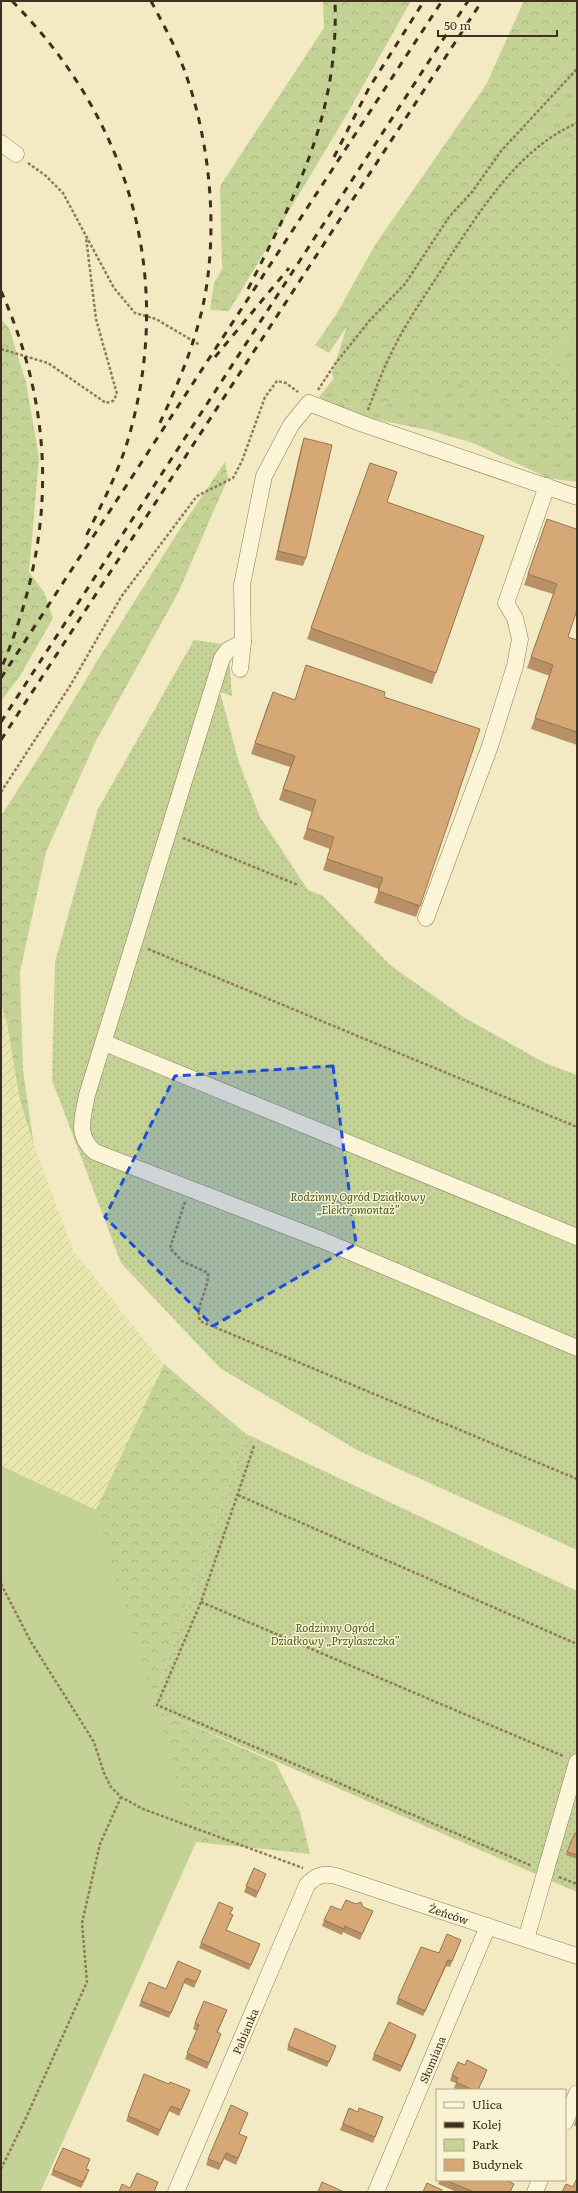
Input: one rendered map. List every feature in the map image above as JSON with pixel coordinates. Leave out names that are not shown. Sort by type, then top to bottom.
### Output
[{"type":"street","points":[[1,143],[16,154]]},
{"type":"street","points":[[240,669],[243,642],[242,585],[264,476],[291,425],[309,403],[363,424],[577,497]]},
{"type":"street","points":[[426,918],[490,746],[516,666],[520,639],[515,618],[506,603],[546,486]]},
{"type":"street","points":[[243,642],[228,650],[222,658],[88,1095],[81,1130],[86,1143],[95,1152],[322,1240],[577,1348]]},
{"type":"street","points":[[105,1043],[577,1237]]},
{"type":"street","points":[[526,1939],[544,1871],[577,1763]]},
{"type":"street","name":"Żeńców","points":[[320,1874],[336,1876],[577,1956]]},
{"type":"street","name":"Pabianka","points":[[176,2192],[307,1885],[313,1878],[320,1874]]},
{"type":"street","name":"Słomiana","points":[[376,2192],[488,1926]]},
{"type":"street","points":[[566,2120],[577,2094]]},
{"type":"street","points":[[535,2192],[540,2181]]},
{"type":"path","points":[[1,792],[70,686],[120,597],[197,496],[233,478],[242,460],[270,387],[277,381],[286,383],[309,403],[340,358],[370,320],[404,284],[449,217],[472,192],[501,151],[577,69]]},
{"type":"path","points":[[363,424],[386,363],[399,338],[477,214],[523,161],[557,132],[577,123]]},
{"type":"path","points":[[16,154],[46,176],[63,193],[114,288],[135,312],[156,319],[200,345]]},
{"type":"path","points":[[1,349],[48,363],[93,396],[106,403],[113,401],[117,394],[115,381],[109,366],[96,319],[86,237]]},
{"type":"path","points":[[169,833],[298,885]]},
{"type":"path","points":[[135,943],[577,1127]]},
{"type":"path","points":[[190,1188],[170,1248],[182,1261],[208,1273],[209,1280],[198,1314],[200,1321],[577,1478]]},
{"type":"path","points":[[254,1446],[200,1602],[157,1704],[577,1884]]},
{"type":"path","points":[[238,1495],[577,1644]]},
{"type":"path","points":[[1,1584],[31,1642],[94,1742],[104,1773],[111,1787],[121,1797],[143,1809],[320,1874]]},
{"type":"path","points":[[200,1602],[559,1754],[577,1763]]},
{"type":"path","points":[[1,2168],[25,2120],[87,1982],[82,1923],[100,1844],[121,1797]]},
{"type":"highlighted area","points":[[333,1066],[356,1244],[213,1326],[105,1217],[175,1076]]},
{"type":"shaded area","points":[[1,1004],[7,1023],[19,1096],[34,1146],[74,1252],[164,1364],[96,1511],[1,1466]]},
{"type":"green space","points":[[323,1],[411,1],[343,121],[229,311],[210,310],[214,283],[222,269],[220,186],[324,28]]},
{"type":"green space","points":[[524,1],[577,1],[577,50],[550,87],[522,118],[555,144],[577,137],[577,330],[543,360],[577,375],[577,434],[455,382],[388,403],[346,407],[332,374],[347,326],[329,353],[315,345],[336,315],[375,245],[486,85]]},
{"type":"green space","points":[[577,50],[577,137],[555,144],[522,118],[550,87]]},
{"type":"green space","points":[[1,319],[9,328],[26,382],[39,458],[29,572],[44,592],[53,618],[20,676],[1,701]]},
{"type":"green space","points":[[577,330],[577,375],[543,360]]},
{"type":"green space","points":[[334,378],[346,407],[388,403],[455,381],[577,434],[577,482],[548,478],[473,443],[428,430],[348,414],[319,397]]},
{"type":"green space","points":[[225,462],[228,478],[178,593],[96,741],[46,852],[20,972],[23,1070],[34,1146],[19,1096],[7,1023],[1,1004],[1,816],[176,535]]},
{"type":"green space","name":"Rodzinny Ogród Działkowy „Elektromontaż”","points":[[194,640],[228,645],[232,696],[220,692],[239,763],[260,817],[308,890],[323,896],[390,965],[465,1018],[545,1063],[577,1075],[577,1550],[357,1450],[220,1368],[121,1263],[52,1080],[55,962],[98,809]]},
{"type":"green space","points":[[164,1364],[246,1434],[151,1707],[276,1763],[300,1812],[310,1854],[196,1842],[40,2192],[1,2192],[1,1466],[96,1510]]},
{"type":"green space","name":"Rodzinny Ogród Działkowy „Przylaszczka”","points":[[246,1434],[577,1591],[577,1892],[151,1707]]},
{"type":"green space","points":[[1,1466],[96,1511],[196,1842],[40,2192],[1,2192]]},
{"type":"building","points":[[304,438],[332,445],[306,558],[278,551]]},
{"type":"building","points":[[370,463],[397,472],[387,502],[484,536],[436,673],[311,628]]},
{"type":"building","points":[[547,519],[576,529],[577,525],[577,610],[568,637],[577,640],[577,732],[535,718],[553,665],[531,657],[557,584],[528,574]]},
{"type":"building","points":[[306,665],[385,692],[384,697],[480,729],[420,906],[378,891],[383,878],[327,859],[334,837],[307,828],[316,800],[283,789],[295,756],[255,743],[273,692],[295,700]]},
{"type":"building","points":[[575,1833],[577,1834],[577,1855],[567,1852]]},
{"type":"building","points":[[254,1868],[266,1874],[258,1892],[246,1886]]},
{"type":"building","points":[[346,1900],[356,1904],[361,1902],[363,1907],[373,1911],[362,1934],[345,1926],[344,1929],[324,1920],[331,1906],[341,1910]]},
{"type":"building","points":[[219,1902],[233,1908],[230,1914],[233,1915],[226,1930],[260,1944],[251,1965],[201,1943]]},
{"type":"building","points":[[447,1934],[461,1940],[452,1961],[448,1960],[425,2011],[398,1998],[421,1947],[439,1953]]},
{"type":"building","points":[[178,1961],[201,1971],[196,1982],[186,1978],[171,2013],[141,2001],[149,1982],[166,1989]]},
{"type":"building","points":[[204,2001],[227,2010],[217,2032],[221,2034],[209,2063],[187,2053],[199,2025],[195,2023]]},
{"type":"building","points":[[389,2022],[416,2035],[402,2066],[374,2054]]},
{"type":"building","points":[[295,2028],[336,2046],[329,2062],[288,2046]]},
{"type":"building","points":[[467,2060],[487,2070],[478,2089],[471,2089],[456,2082],[458,2078],[452,2075],[458,2062],[465,2065]]},
{"type":"building","points":[[144,2074],[169,2084],[170,2082],[190,2090],[181,2110],[171,2106],[160,2130],[128,2116]]},
{"type":"building","points":[[231,2105],[248,2113],[239,2134],[247,2137],[238,2158],[226,2153],[221,2164],[208,2159]]},
{"type":"building","points":[[349,2108],[358,2112],[359,2108],[383,2117],[375,2137],[343,2124]]},
{"type":"building","points":[[63,2148],[90,2159],[86,2169],[89,2170],[83,2182],[53,2170]]},
{"type":"building","points":[[137,2173],[158,2182],[154,2192],[119,2192],[122,2184],[130,2188]]},
{"type":"building","points":[[577,2178],[577,2192],[562,2192],[566,2184],[573,2187]]},
{"type":"building","points":[[447,2181],[508,2181],[514,2184],[510,2192],[474,2192]]},
{"type":"building","points":[[322,2182],[344,2192],[318,2192]]},
{"type":"building","points":[[427,2183],[442,2190],[441,2192],[423,2192]]},
{"type":"railway","points":[[12,1],[52,46],[85,94],[111,145],[130,198],[142,254],[147,311],[143,370],[131,429],[122,458],[84,540]]},
{"type":"railway","points":[[151,1],[178,54],[194,100],[206,159],[210,190],[211,221],[207,281],[198,326],[182,371],[157,429]]},
{"type":"railway","points":[[248,289],[283,219],[298,185],[322,116],[330,80],[334,42],[335,1]]},
{"type":"railway","points":[[334,157],[369,88],[424,1]]},
{"type":"railway","points":[[1,678],[442,1]]},
{"type":"railway","points":[[1,722],[468,1]]},
{"type":"railway","points":[[1,740],[482,1]]},
{"type":"railway","points":[[215,357],[289,268]]},
{"type":"railway","points":[[1,291],[20,339],[33,386],[40,433],[43,480],[40,527],[32,574],[19,621],[1,669]]}]
